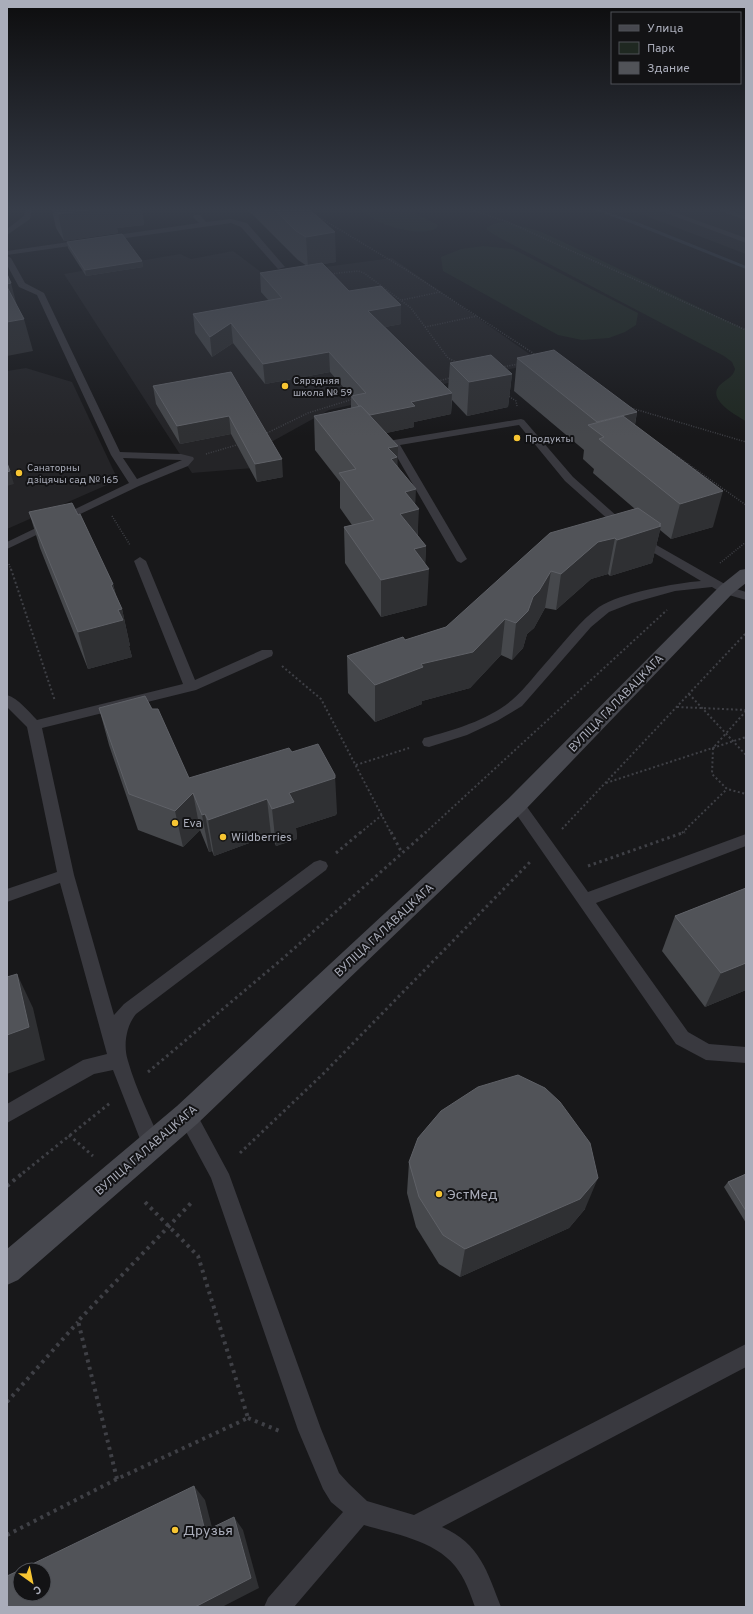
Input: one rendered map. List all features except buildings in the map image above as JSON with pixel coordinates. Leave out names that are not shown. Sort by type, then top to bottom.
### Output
[{"type":"street","name":"ВУЛІЦА ГАЛАВАЦКАГА","points":[[7,1269],[187,1115],[517,804],[717,586],[746,574]]},
{"type":"lane","points":[[23,285],[40,293],[116,455],[135,484]]},
{"type":"lane","points":[[461,559],[394,443],[522,422],[569,479],[633,536],[717,586]]},
{"type":"lane","points":[[7,546],[135,484],[184,464],[188,459],[181,457],[116,455]]},
{"type":"lane","points":[[140,561],[191,688]]},
{"type":"lane","points":[[429,742],[462,732],[492,718],[517,703],[587,624],[605,609],[649,593],[674,587],[717,586]]},
{"type":"lane","points":[[34,725],[191,688],[267,653]]},
{"type":"lane","points":[[11,708],[34,725],[66,875],[118,1060],[152,1145]]},
{"type":"lane","points":[[517,804],[682,1038],[706,1052],[746,1055]]},
{"type":"lane","points":[[585,900],[746,840]]},
{"type":"lane","points":[[118,1060],[118,1032],[121,1019],[130,1009],[320,866]]},
{"type":"lane","points":[[7,896],[66,875]]},
{"type":"lane","points":[[7,1114],[90,1066],[118,1060]]},
{"type":"lane","points":[[187,1115],[219,1174],[310,1430],[331,1481],[340,1493],[360,1511],[415,1528],[449,1543],[464,1557],[476,1576],[488,1607]]},
{"type":"lane","points":[[415,1528],[746,1355]]},
{"type":"lane","points":[[277,1607],[360,1511]]},
{"type":"path","points":[[381,285],[411,308],[448,358],[462,365]]},
{"type":"path","points":[[429,285],[541,359]]},
{"type":"path","points":[[648,285],[746,330]]},
{"type":"path","points":[[401,300],[440,292]]},
{"type":"path","points":[[425,327],[477,316]]},
{"type":"path","points":[[497,368],[519,364]]},
{"type":"path","points":[[438,381],[453,378]]},
{"type":"path","points":[[504,393],[516,401],[522,422]]},
{"type":"path","points":[[261,436],[300,415],[324,406],[354,399]]},
{"type":"path","points":[[626,407],[746,442]]},
{"type":"path","points":[[188,459],[241,443]]},
{"type":"path","points":[[664,447],[746,505]]},
{"type":"path","points":[[102,500],[140,561]]},
{"type":"path","points":[[7,1186],[69,1135],[129,1089],[244,993],[514,755],[717,586],[746,542]]},
{"type":"path","points":[[7,559],[61,718]]},
{"type":"path","points":[[240,1153],[324,1073],[547,845],[746,633]]},
{"type":"path","points":[[267,653],[321,699],[402,853]]},
{"type":"path","points":[[689,694],[746,755]]},
{"type":"path","points":[[676,707],[746,710]]},
{"type":"path","points":[[746,710],[713,748],[712,774],[727,788],[746,794]]},
{"type":"path","points":[[604,784],[746,737]]},
{"type":"path","points":[[356,765],[429,742]]},
{"type":"path","points":[[567,874],[685,832],[727,788]]},
{"type":"path","points":[[320,866],[382,815]]},
{"type":"path","points":[[69,1135],[95,1158]]},
{"type":"path","points":[[7,1535],[117,1479],[248,1418],[198,1256],[142,1200]]},
{"type":"path","points":[[7,1402],[78,1321],[192,1201]]},
{"type":"path","points":[[78,1321],[117,1479]]},
{"type":"shaded area","name":"Сярэдняя школа № 59","points":[[71,285],[431,285],[541,362],[329,410],[264,446],[253,468],[192,473]]},
{"type":"shaded area","points":[[26,368],[72,382],[118,480],[7,529],[7,371]]},
{"type":"green space","points":[[469,285],[584,285],[638,313],[636,325],[625,332],[609,338],[582,340],[558,335]]},
{"type":"green space","points":[[590,285],[653,285],[746,330],[746,421],[725,407],[717,397],[716,391],[719,386],[731,376],[735,369],[732,362],[724,356]]},
{"type":"place","name":"Сярэдняя школа № 59","points":[[285,386]]},
{"type":"place","name":"Продукты","points":[[517,438]]},
{"type":"place","name":"Санаторны дзіцячы сад № 165","points":[[19,473]]},
{"type":"place","name":"Eva","points":[[175,823]]},
{"type":"place","name":"Wildberries","points":[[223,837]]},
{"type":"place","name":"ЭстМед","points":[[439,1194]]},
{"type":"place","name":"Друзья","points":[[175,1530]]}]
